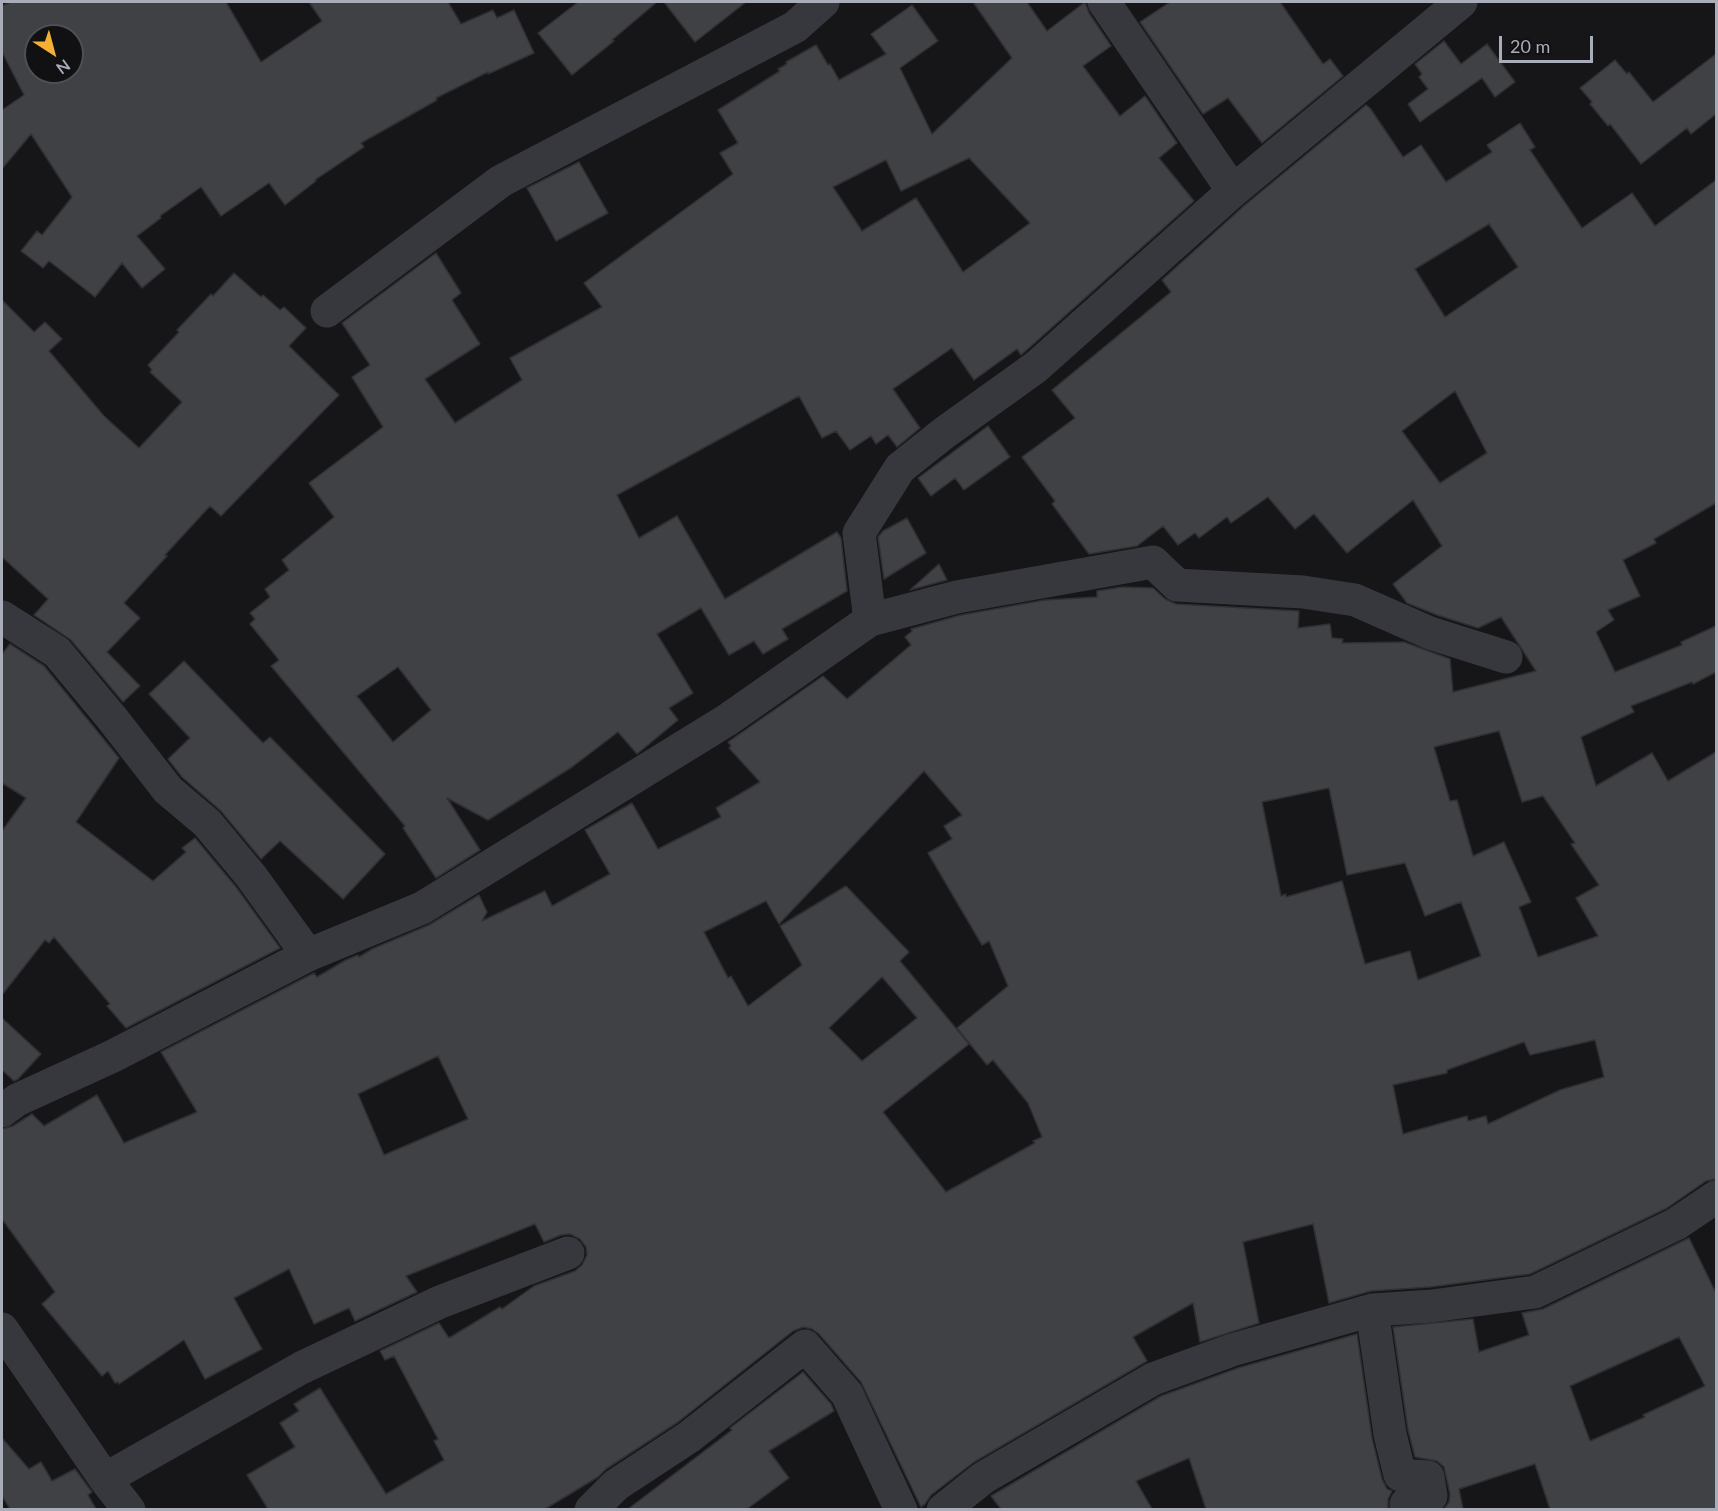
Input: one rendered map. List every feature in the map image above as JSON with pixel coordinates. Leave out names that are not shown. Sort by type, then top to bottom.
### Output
[{"type":"street","points":[[327,310],[501,181],[795,27],[823,2]]},
{"type":"street","points":[[1104,2],[1233,191]]},
{"type":"street","points":[[870,620],[859,533],[900,468],[944,433],[1036,367],[1233,191],[1461,2]]},
{"type":"street","points":[[2,1111],[17,1100],[113,1056],[308,955],[422,908],[727,720],[870,620],[957,597],[1153,562],[1178,585],[1303,592],[1354,600],[1430,633],[1506,657]]},
{"type":"street","points":[[2,617],[57,652],[168,790],[207,823],[251,876],[308,955]]},
{"type":"street","points":[[943,1509],[983,1478],[1153,1379],[1232,1350],[1372,1310],[1432,1306],[1535,1292],[1676,1224],[1716,1197]]},
{"type":"street","points":[[105,1479],[301,1368],[440,1302],[567,1252]]},
{"type":"street","points":[[1372,1310],[1390,1434],[1400,1475],[1428,1477],[1431,1496],[1406,1504],[1407,1509]]},
{"type":"street","points":[[2,1329],[105,1479],[129,1509]]},
{"type":"street","points":[[591,1509],[616,1485],[689,1437],[805,1346],[847,1394],[901,1509]]},
{"type":"building","points":[[11,2],[226,2],[261,62],[322,21],[309,2],[448,2],[461,24],[493,10],[497,18],[514,10],[534,53],[488,74],[488,72],[436,98],[437,100],[361,143],[364,147],[315,180],[285,205],[269,183],[221,216],[201,187],[160,216],[161,218],[137,236],[165,269],[142,288],[122,263],[95,297],[49,261],[43,268],[21,251],[37,231],[42,235],[72,197],[31,134],[2,169],[2,110],[24,95],[2,52],[2,6]]},
{"type":"building","points":[[578,2],[657,2],[572,75],[538,33]]},
{"type":"building","points":[[664,2],[746,2],[695,42]]},
{"type":"building","points":[[973,2],[1027,2],[1047,31],[1085,2],[1089,13],[1111,46],[1083,66],[1120,116],[1145,96],[1177,143],[1159,158],[1194,201],[1021,355],[1017,349],[974,380],[952,348],[893,389],[920,428],[897,447],[888,435],[876,444],[871,436],[850,450],[836,431],[822,438],[799,396],[617,495],[639,538],[677,516],[725,599],[837,532],[841,538],[847,591],[782,629],[788,639],[763,654],[754,641],[729,655],[701,608],[657,634],[693,693],[669,708],[678,720],[637,754],[618,732],[572,767],[488,820],[447,798],[480,850],[436,878],[403,828],[405,826],[271,666],[279,660],[250,624],[255,619],[250,613],[270,597],[265,589],[289,570],[282,560],[334,517],[309,483],[383,427],[352,377],[370,365],[342,323],[436,253],[461,293],[452,300],[480,344],[425,379],[455,423],[522,380],[510,358],[602,307],[584,283],[733,174],[720,153],[738,143],[718,110],[780,71],[778,69],[787,64],[786,62],[816,45],[839,80],[886,54],[871,34],[912,5],[938,41],[900,68],[932,134],[1012,58]],"holes":[[[969,158],[1030,223],[963,272],[916,198],[862,231],[833,187],[886,160],[901,191]],[[398,667],[431,710],[393,742],[357,696]]]},
{"type":"building","points":[[1170,2],[1280,2],[1323,64],[1330,59],[1343,76],[1262,143],[1228,98],[1203,114],[1140,22]]},
{"type":"building","points":[[1444,41],[1461,64],[1487,44],[1515,82],[1495,97],[1482,78],[1420,122],[1408,104],[1428,89],[1419,77],[1422,74],[1415,64]]},
{"type":"building","points":[[1716,54],[1716,114],[1691,134],[1687,128],[1641,164],[1610,124],[1608,126],[1590,104],[1592,102],[1580,88],[1615,60],[1627,74],[1629,72],[1653,102]]},
{"type":"building","points":[[1366,105],[1403,157],[1421,145],[1446,182],[1492,152],[1487,145],[1520,123],[1535,147],[1530,150],[1582,228],[1632,193],[1655,226],[1716,180],[1716,503],[1654,539],[1656,543],[1623,560],[1640,596],[1608,610],[1614,620],[1596,632],[1615,672],[1682,645],[1681,642],[1716,626],[1716,672],[1693,684],[1692,682],[1631,706],[1634,712],[1581,737],[1596,786],[1652,753],[1668,781],[1716,752],[1716,1179],[1706,1181],[1667,1208],[1530,1274],[1430,1287],[1371,1291],[1329,1303],[1313,1224],[1243,1242],[1259,1323],[1200,1342],[1193,1303],[1133,1337],[1147,1361],[974,1462],[931,1495],[921,1507],[861,1382],[819,1334],[803,1327],[793,1331],[678,1422],[606,1469],[598,1477],[545,1509],[268,1509],[247,1475],[295,1447],[280,1423],[299,1411],[294,1404],[320,1388],[386,1494],[444,1460],[434,1441],[438,1439],[394,1356],[385,1360],[380,1351],[439,1323],[449,1338],[500,1307],[502,1309],[534,1286],[575,1271],[582,1265],[587,1255],[586,1247],[580,1239],[570,1234],[544,1242],[535,1224],[406,1276],[417,1292],[355,1321],[349,1308],[314,1324],[289,1269],[234,1298],[262,1349],[205,1379],[184,1340],[119,1384],[115,1383],[108,1371],[102,1376],[42,1304],[55,1292],[2,1219],[2,1129],[13,1126],[32,1114],[44,1126],[97,1095],[124,1143],[197,1112],[161,1052],[314,973],[317,977],[346,960],[358,955],[359,957],[372,949],[429,925],[479,895],[487,912],[482,921],[545,891],[552,906],[610,874],[585,830],[632,803],[658,849],[721,817],[716,808],[760,782],[729,748],[731,746],[728,742],[823,676],[847,699],[911,645],[905,637],[912,631],[911,629],[961,615],[1045,600],[1097,597],[1097,591],[1122,587],[1153,588],[1165,599],[1176,604],[1299,611],[1298,628],[1330,624],[1332,638],[1343,639],[1342,643],[1404,642],[1450,659],[1453,692],[1536,671],[1501,617],[1478,628],[1407,603],[1393,584],[1442,546],[1413,500],[1347,553],[1314,514],[1295,529],[1268,497],[1231,523],[1227,517],[1199,538],[1195,533],[1178,545],[1163,526],[1137,546],[1089,554],[1052,504],[1055,501],[1022,457],[1075,418],[1052,390],[1171,292],[1162,280],[1245,205]],"holes":[[[1489,224],[1518,267],[1445,317],[1415,269]],[[1455,391],[1487,453],[1440,483],[1402,431]],[[1499,731],[1522,802],[1543,796],[1575,843],[1571,844],[1599,885],[1576,898],[1598,936],[1538,957],[1519,907],[1531,902],[1504,842],[1473,856],[1457,800],[1450,801],[1434,747]],[[924,771],[962,815],[944,826],[952,839],[928,853],[982,945],[989,941],[1008,986],[957,1028],[987,1065],[993,1060],[1028,1103],[1042,1137],[946,1192],[883,1112],[969,1044],[900,961],[909,952],[846,886],[780,926],[802,965],[748,1006],[731,976],[728,978],[704,932],[766,901],[779,924]],[[1329,788],[1347,875],[1405,863],[1425,916],[1461,902],[1481,956],[1418,980],[1410,951],[1365,964],[1342,881],[1286,897],[1286,894],[1281,896],[1262,802]],[[882,977],[917,1018],[862,1061],[829,1028]],[[1595,1040],[1604,1077],[1560,1090],[1488,1124],[1486,1116],[1468,1121],[1467,1116],[1403,1134],[1393,1085],[1447,1073],[1447,1070],[1524,1042],[1530,1055]],[[438,1056],[468,1119],[384,1155],[358,1094]]]},
{"type":"building","points":[[579,162],[608,213],[556,241],[527,188]]},
{"type":"building","points":[[234,273],[280,310],[284,307],[306,328],[289,346],[339,395],[221,516],[210,506],[124,603],[140,618],[107,652],[140,686],[123,702],[71,640],[34,615],[48,599],[2,557],[2,300],[34,332],[45,322],[62,339],[49,351],[104,416],[139,448],[182,402],[150,372],[152,370],[148,365],[179,332],[177,330]]},
{"type":"building","points":[[988,426],[1010,457],[964,490],[955,478],[931,496],[918,478]]},
{"type":"building","points":[[907,518],[926,553],[884,579],[878,537],[883,531]]},
{"type":"building","points":[[939,564],[947,580],[910,590]]},
{"type":"building","points":[[10,644],[44,666],[119,758],[76,822],[153,881],[186,852],[182,848],[195,838],[236,887],[280,948],[126,1028],[107,1006],[110,1004],[54,937],[49,943],[45,940],[2,995],[2,831],[26,798],[2,783],[2,654]]},
{"type":"building","points":[[184,661],[263,743],[270,737],[385,854],[343,899],[280,841],[261,859],[221,811],[182,777],[168,759],[190,738],[149,694]]},
{"type":"building","points":[[2,1018],[41,1054],[14,1081],[2,1070]]},
{"type":"building","points":[[1689,1238],[1716,1293],[1716,1509],[1550,1509],[1535,1464],[1459,1489],[1463,1509],[1444,1509],[1449,1502],[1450,1494],[1444,1467],[1437,1461],[1415,1457],[1408,1430],[1393,1327],[1473,1319],[1479,1352],[1529,1335],[1522,1313],[1543,1309]],"holes":[[[1679,1337],[1705,1386],[1643,1415],[1645,1417],[1590,1441],[1570,1386]]]},
{"type":"building","points":[[1357,1334],[1372,1438],[1382,1479],[1387,1489],[1392,1491],[1388,1499],[1388,1509],[1206,1509],[1189,1458],[1136,1481],[1152,1509],[1001,1509],[991,1496],[1161,1396],[1238,1368]]},
{"type":"building","points":[[803,1372],[831,1404],[834,1411],[769,1451],[789,1478],[747,1509],[628,1509],[732,1430],[730,1428]]},
{"type":"building","points":[[2,1438],[29,1469],[41,1462],[52,1481],[75,1469],[92,1492],[88,1495],[96,1509],[10,1509],[2,1496]]}]
